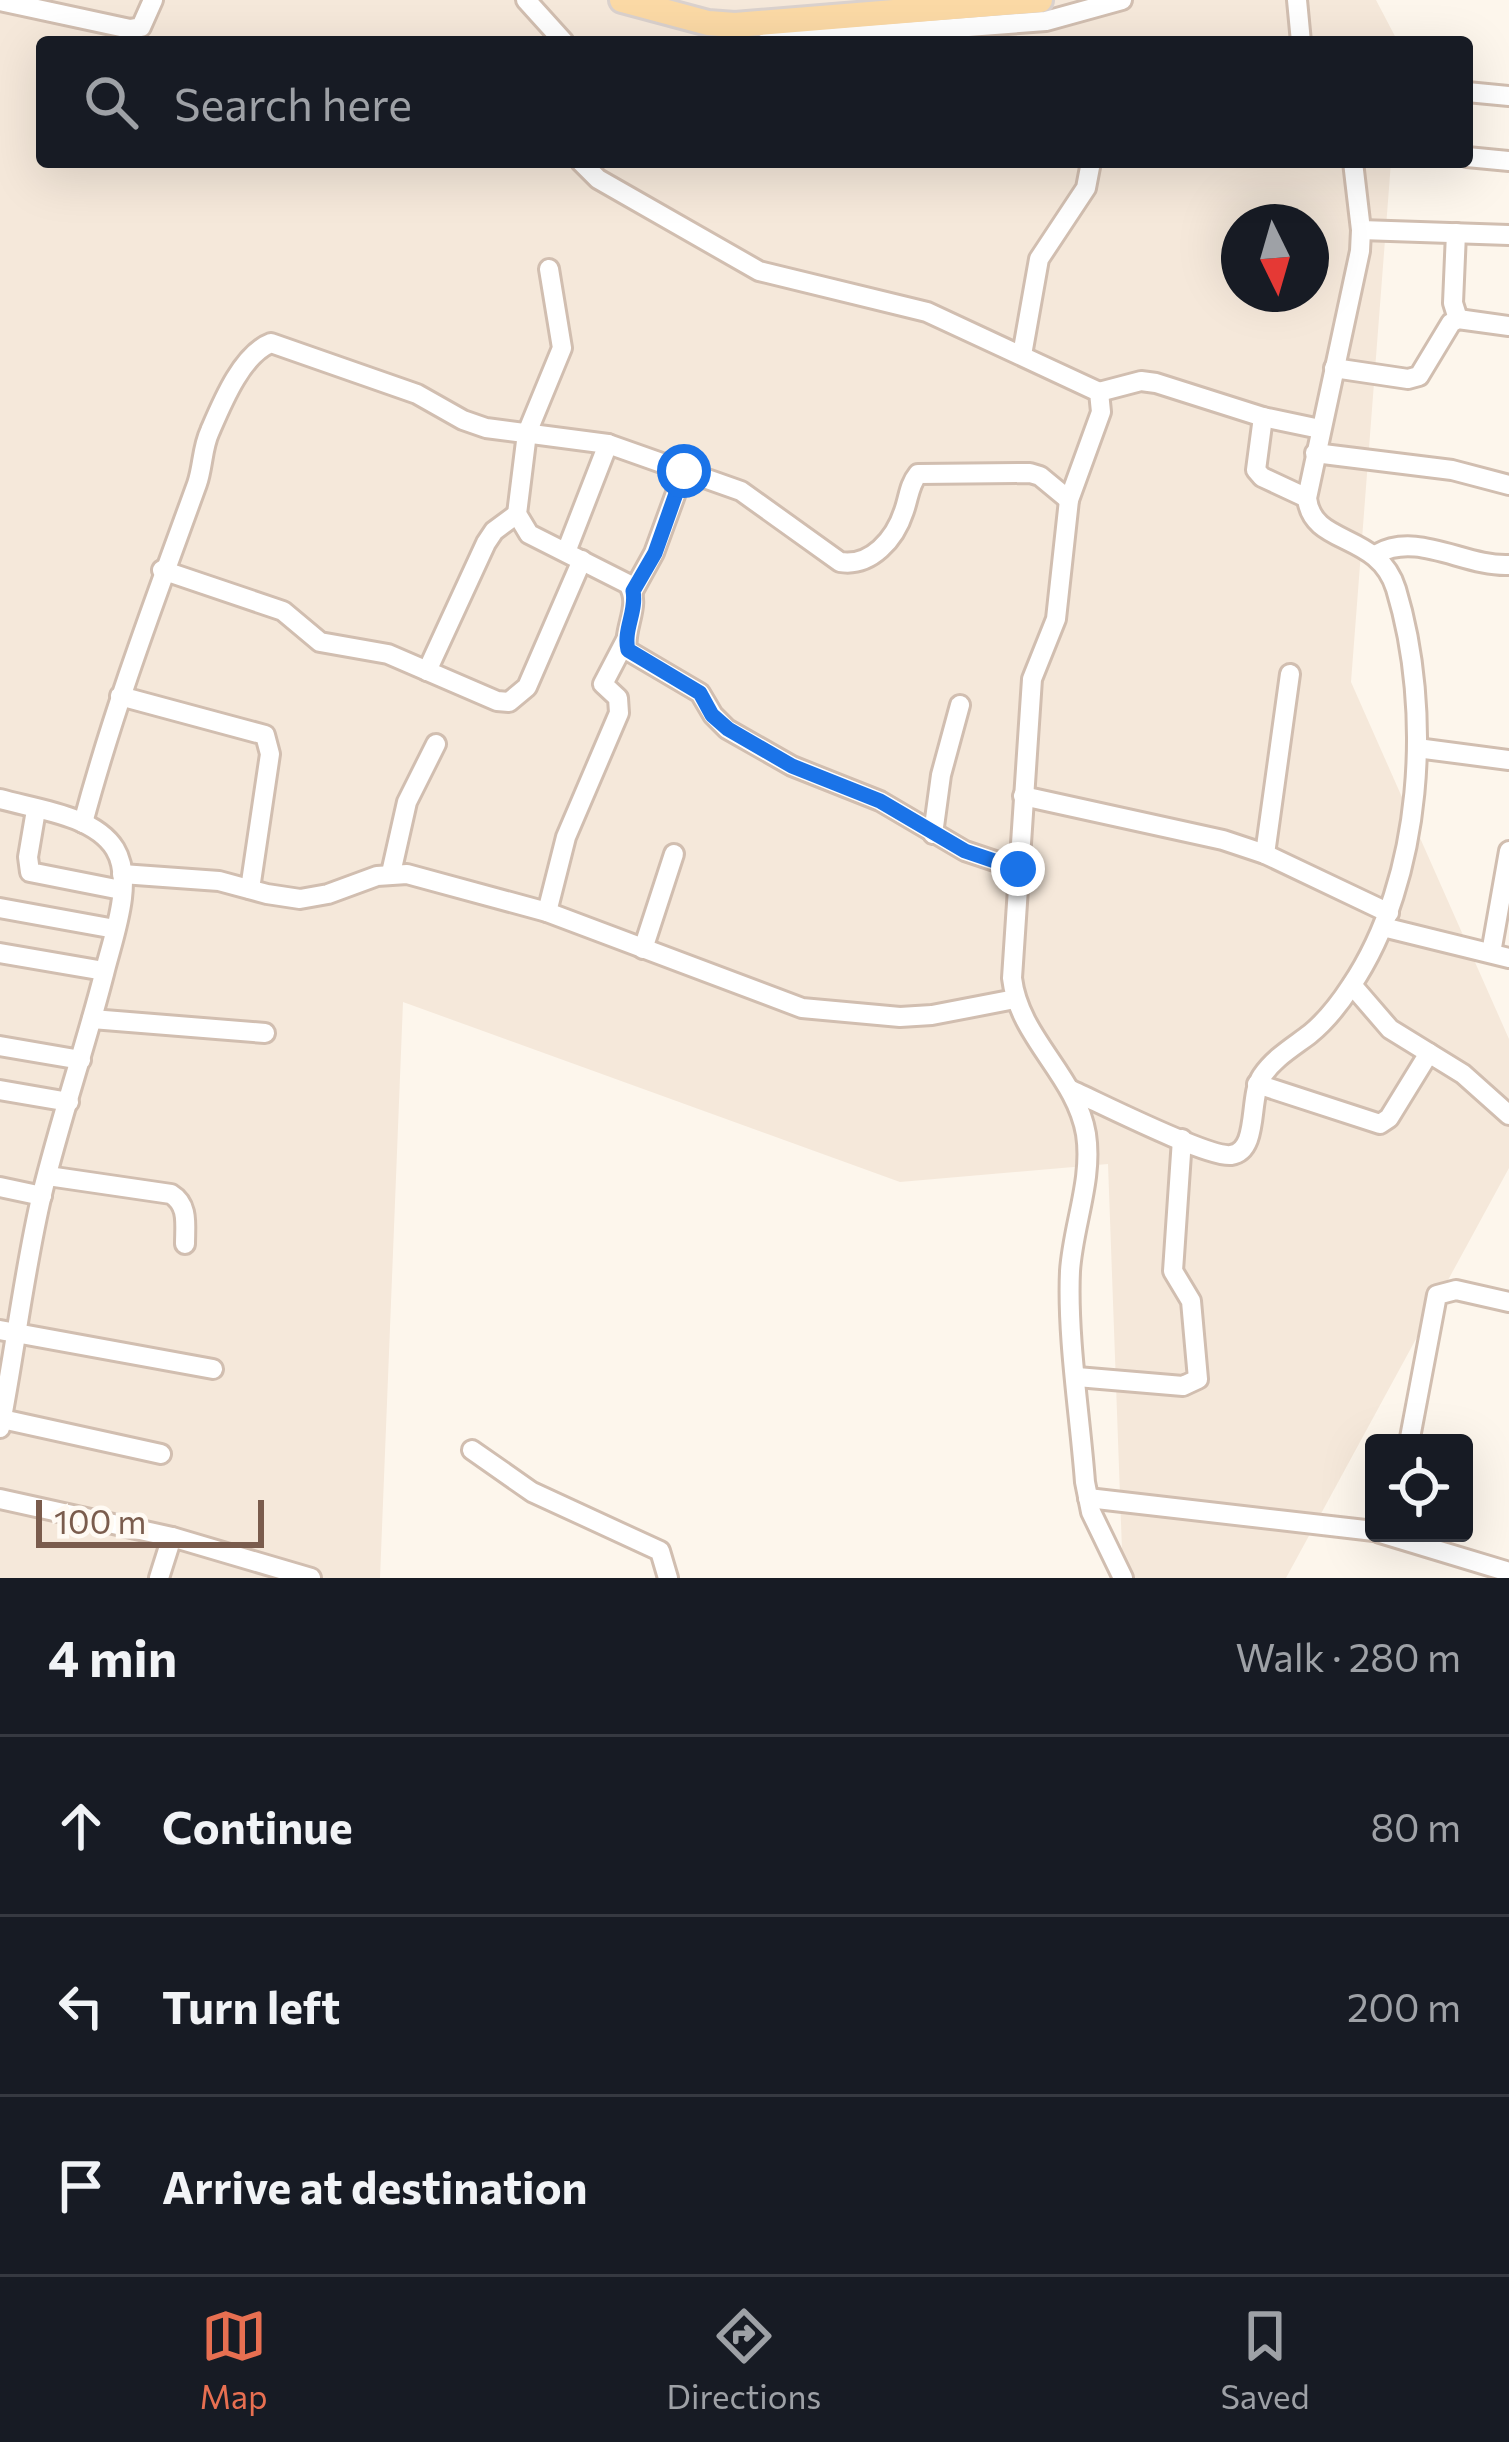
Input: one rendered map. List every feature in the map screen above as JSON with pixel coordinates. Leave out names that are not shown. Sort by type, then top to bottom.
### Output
[{"type":"main road","points":[[622,0],[708,22],[758,24],[799,10],[1043,10]]},
{"type":"street","points":[[0,1],[130,29],[141,28],[153,0]]},
{"type":"street","points":[[526,0],[559,36]]},
{"type":"street","points":[[828,36],[1122,0]]},
{"type":"street","points":[[1297,0],[1300,36]]},
{"type":"street","points":[[758,24],[774,33],[796,36]]},
{"type":"street","points":[[1473,93],[1509,96]]},
{"type":"street","points":[[1473,158],[1509,161]]},
{"type":"street","points":[[587,168],[598,179],[759,271],[905,305],[1100,392],[1126,383],[1156,383],[1263,417],[1320,429]]},
{"type":"street","points":[[1022,355],[1039,259],[1086,188],[1090,168]]},
{"type":"street","points":[[1071,1090],[1220,1154],[1234,1155],[1244,1149],[1257,1084],[1274,1061],[1324,1020],[1352,985],[1386,920],[1401,877],[1417,748],[1410,655],[1396,588],[1377,554],[1316,524],[1307,498],[1361,230],[1354,168]]},
{"type":"street","points":[[1361,230],[1509,236]]},
{"type":"street","points":[[1456,233],[1453,303],[1458,319]]},
{"type":"street","points":[[547,912],[582,794],[619,713],[618,698],[603,684],[626,640],[635,600],[628,584],[529,534],[517,514],[526,433],[562,348],[549,269]]},
{"type":"street","points":[[1334,368],[1408,380],[1420,376],[1451,323],[1458,319],[1509,326]]},
{"type":"street","points":[[82,824],[162,570],[198,480],[210,430],[258,348],[271,343],[417,394],[463,420],[608,444],[684,471],[756,499],[826,555],[854,564],[873,556],[899,524],[918,474],[1030,473],[1070,500]]},
{"type":"street","points":[[1100,392],[1101,412],[1070,500],[1056,619],[1032,679],[1012,978],[1015,999],[1080,1110],[1088,1151],[1070,1274],[1077,1377],[1088,1498],[1123,1578]]},
{"type":"street","points":[[1263,417],[1256,470],[1307,498]]},
{"type":"street","points":[[162,570],[283,611],[320,642],[375,650],[497,701],[519,698],[574,556],[608,444]]},
{"type":"street","points":[[1315,453],[1452,470],[1509,485]]},
{"type":"street","points":[[633,591],[655,553],[684,471]]},
{"type":"street","points":[[427,671],[486,543],[502,523],[517,514]]},
{"type":"street","points":[[1377,554],[1403,544],[1509,565]]},
{"type":"street","points":[[626,640],[634,657],[700,693],[712,715],[728,729],[805,772],[880,801],[965,851],[1018,869]]},
{"type":"street","points":[[1265,854],[1290,674]]},
{"type":"street","points":[[120,695],[265,735],[270,754],[250,889]]},
{"type":"street","points":[[933,834],[940,775],[960,705]]},
{"type":"street","points":[[392,873],[407,802],[436,744]]},
{"type":"street","points":[[1417,748],[1509,760]]},
{"type":"street","points":[[1023,796],[1265,854],[1386,920],[1500,956],[1509,851]]},
{"type":"street","points":[[0,799],[82,824],[104,836],[117,852],[121,882],[115,929],[9,1332],[1,1423],[161,1454]]},
{"type":"street","points":[[36,810],[30,872],[121,882],[219,881],[267,895],[315,898],[392,873],[424,877],[547,912],[802,1008],[900,1017],[1015,999]]},
{"type":"street","points":[[643,949],[674,854]]},
{"type":"street","points":[[0,908],[115,929]]},
{"type":"street","points":[[0,952],[104,971]]},
{"type":"street","points":[[1352,985],[1390,1029],[1474,1082],[1509,1114]]},
{"type":"street","points":[[92,1019],[265,1034]]},
{"type":"street","points":[[0,1046],[81,1060]]},
{"type":"street","points":[[1257,1084],[1380,1124],[1389,1118],[1429,1053]]},
{"type":"street","points":[[0,1090],[69,1102]]},
{"type":"street","points":[[1077,1377],[1183,1386],[1198,1379],[1191,1301],[1173,1270],[1182,1139]]},
{"type":"street","points":[[48,1175],[181,1199],[185,1244]]},
{"type":"street","points":[[0,1186],[42,1196]]},
{"type":"street","points":[[1411,1434],[1437,1295],[1456,1290],[1509,1302]]},
{"type":"street","points":[[9,1332],[213,1369]]},
{"type":"street","points":[[472,1450],[532,1492],[660,1551],[668,1578]]},
{"type":"street","points":[[1088,1498],[1365,1531]]},
{"type":"street","points":[[0,1499],[172,1537],[311,1578]]},
{"type":"street","points":[[159,1578],[172,1537]]},
{"type":"street","points":[[1410,1542],[1509,1572]]},
{"type":"shaded area","points":[[0,0],[1376,0],[1395,36],[36,36],[36,168],[1391,168],[1351,682],[1509,1039],[1509,1168],[1286,1578],[1123,1578],[1108,1164],[900,1182],[403,1002],[380,1578],[0,1578]]},
{"type":"route","points":[[684,471],[655,553],[633,591],[628,650],[700,693],[712,715],[728,729],[792,766],[880,801],[965,851],[1018,869]]}]
